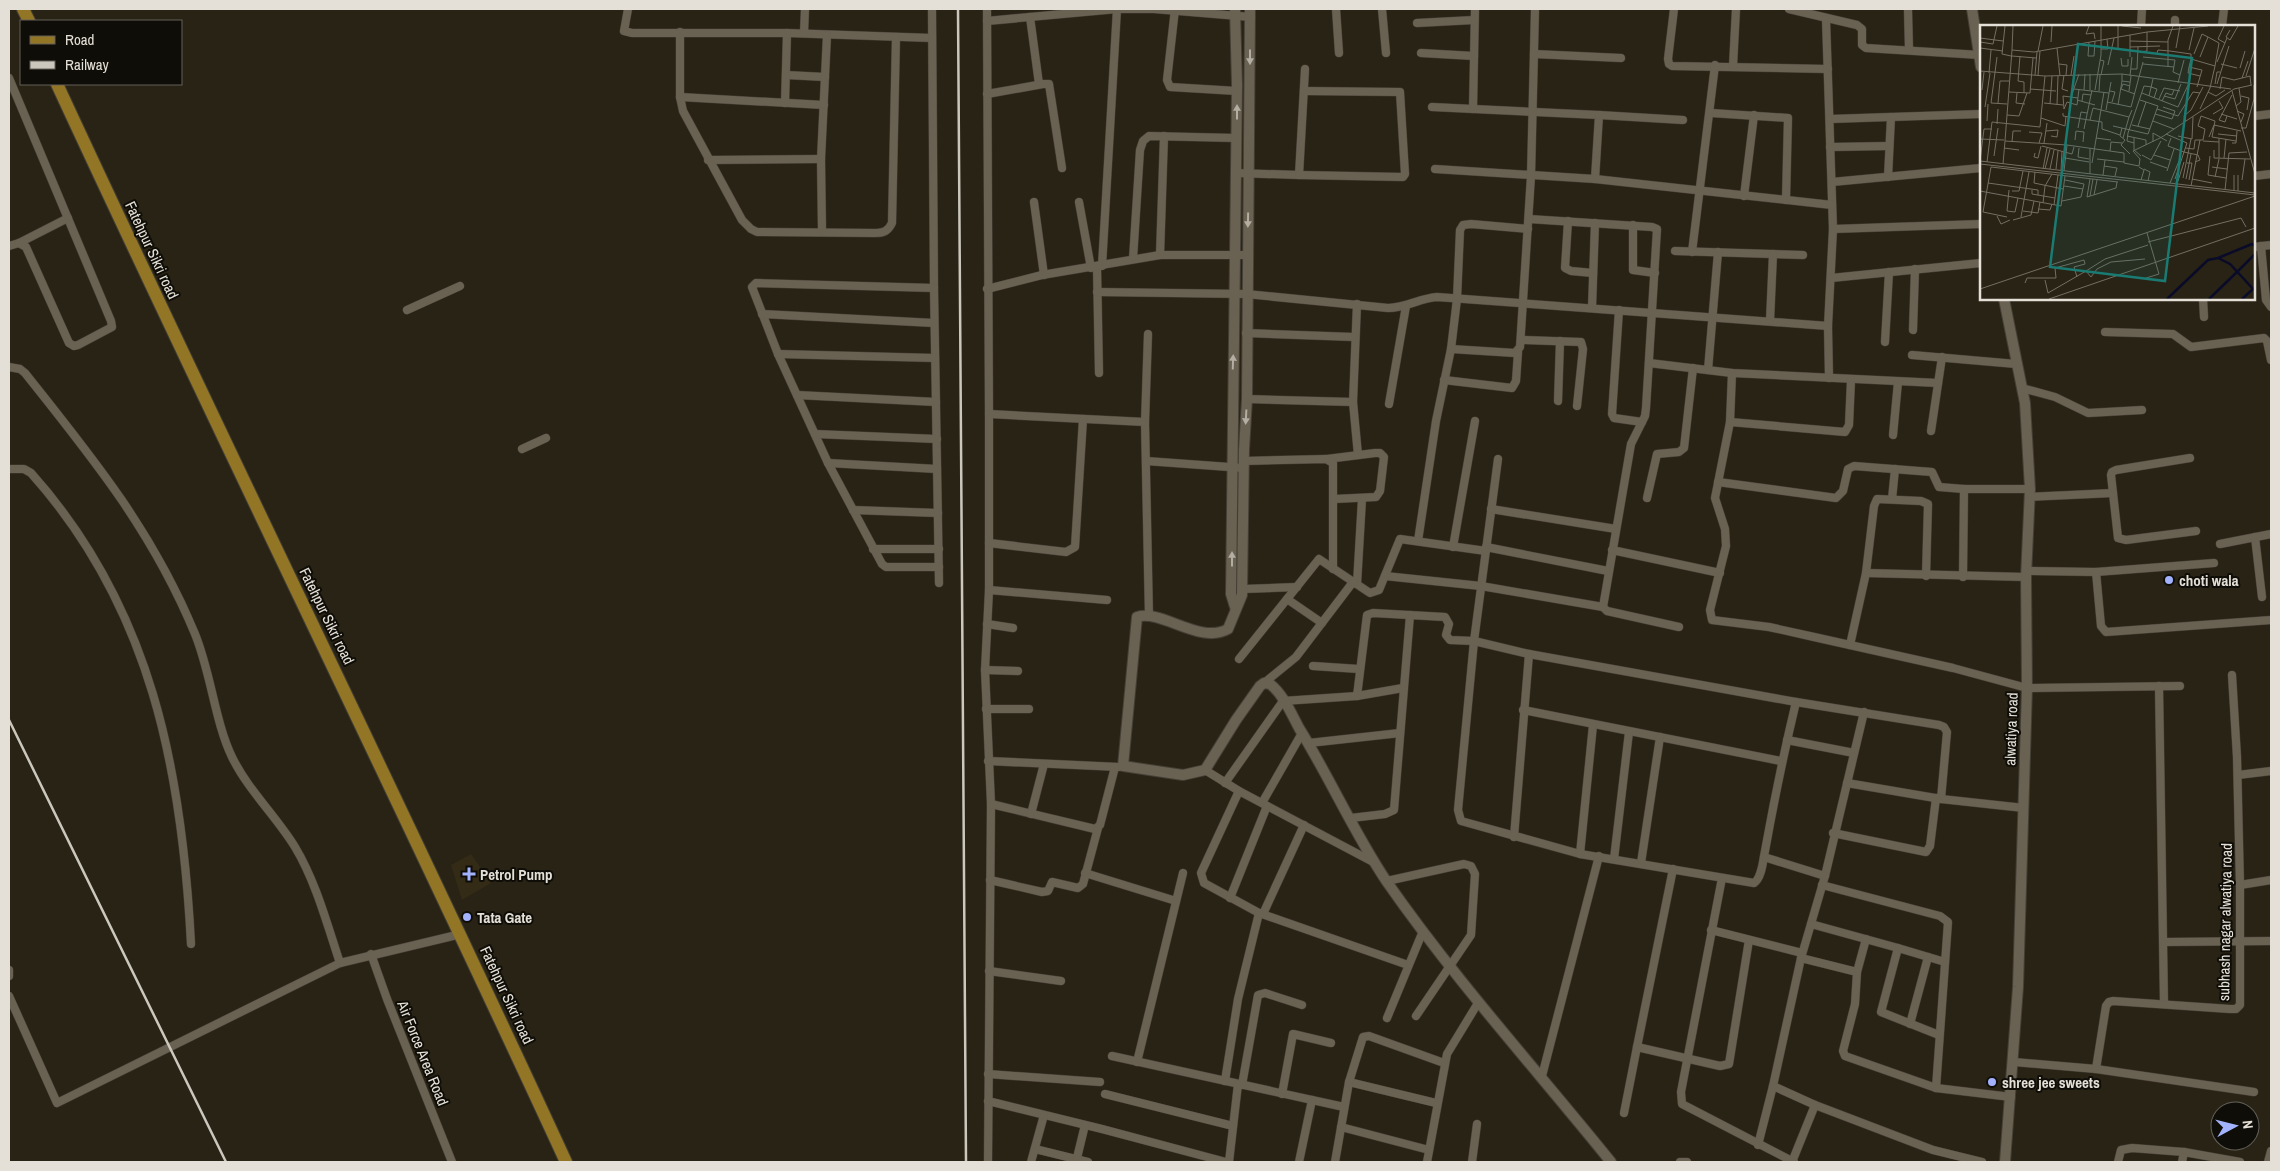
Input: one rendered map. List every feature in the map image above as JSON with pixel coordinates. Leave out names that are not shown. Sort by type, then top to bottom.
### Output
[{"type":"main road","name":"Fatehpur Sikri road","points":[[57,85],[139,261],[462,934],[566,1162]]},
{"type":"street","points":[[628,9],[624,31],[632,33],[787,33],[932,38]]},
{"type":"street","points":[[804,9],[804,34]]},
{"type":"street","points":[[932,9],[934,323],[939,583]]},
{"type":"street","points":[[987,9],[989,590],[985,670],[991,804],[988,1162]]},
{"type":"street","points":[[987,21],[1116,9],[1250,13],[1246,294],[1247,399],[1244,464],[1243,589],[1241,599],[1235,607],[1228,629],[1214,634],[1149,617],[1140,616],[1136,620],[1119,767],[1098,828],[1082,884],[1078,888],[1052,882],[1048,890],[1042,892],[990,880]]},
{"type":"street","points":[[1099,373],[1096,267],[1116,9]]},
{"type":"street","points":[[1336,9],[1339,53]]},
{"type":"street","points":[[1382,9],[1386,53]]},
{"type":"street","points":[[1472,109],[1475,9]]},
{"type":"street","points":[[1444,380],[1512,388],[1516,381],[1524,304],[1529,219],[1535,9]]},
{"type":"street","points":[[1674,9],[1669,64],[1828,69]]},
{"type":"street","points":[[1733,66],[1736,9]]},
{"type":"street","points":[[1789,9],[1860,26],[1864,47],[1980,55],[1972,9]]},
{"type":"street","points":[[1908,9],[1909,50]]},
{"type":"street","points":[[2141,25],[2142,9]]},
{"type":"street","points":[[2222,25],[2224,9]]},
{"type":"street","points":[[1175,10],[1167,80],[1170,87],[1237,91]]},
{"type":"street","points":[[1235,12],[1237,91],[1231,594],[1235,607]]},
{"type":"street","points":[[1030,17],[1039,84]]},
{"type":"street","points":[[1826,18],[1833,229],[1828,326],[1829,378]]},
{"type":"street","points":[[1417,23],[1474,20]]},
{"type":"street","points":[[680,32],[680,97],[683,111],[742,220],[751,230],[757,232],[822,231],[883,233],[890,228],[892,223],[896,37]]},
{"type":"street","points":[[785,103],[787,33]]},
{"type":"street","points":[[822,231],[821,159],[826,35]]},
{"type":"street","points":[[1420,53],[1474,56]]},
{"type":"street","points":[[1534,54],[1621,58]]},
{"type":"street","points":[[1692,252],[1716,66]]},
{"type":"street","points":[[1299,175],[1305,69]]},
{"type":"street","points":[[786,75],[825,77]]},
{"type":"street","points":[[9,78],[111,321],[112,328],[78,345],[74,346],[69,343],[26,247],[19,243]]},
{"type":"street","points":[[987,94],[1039,84],[1049,84],[1062,168]]},
{"type":"street","points":[[1236,173],[1403,177],[1405,174],[1400,92],[1304,91]]},
{"type":"street","points":[[680,97],[824,104]]},
{"type":"street","points":[[1432,107],[1683,120]]},
{"type":"street","points":[[1711,112],[1788,118],[1786,200]]},
{"type":"street","points":[[1830,119],[1980,114]]},
{"type":"street","points":[[2255,116],[2271,114]]},
{"type":"street","points":[[1744,196],[1754,115]]},
{"type":"street","points":[[1595,179],[1599,116]]},
{"type":"street","points":[[1888,177],[1891,116]]},
{"type":"street","points":[[1133,259],[1140,150],[1143,141],[1149,136],[1236,138]]},
{"type":"street","points":[[1160,255],[1164,136]]},
{"type":"street","points":[[1830,147],[1889,146]]},
{"type":"street","points":[[708,160],[821,159]]},
{"type":"street","points":[[1832,182],[1980,168]]},
{"type":"street","points":[[1435,169],[1595,179],[1699,192],[1832,205]]},
{"type":"street","points":[[2255,176],[2271,174]]},
{"type":"street","points":[[1034,202],[1044,275]]},
{"type":"street","points":[[1079,202],[1096,267]]},
{"type":"street","points":[[9,246],[19,243],[68,218]]},
{"type":"street","points":[[1529,219],[1652,226],[1657,229],[1646,408],[1642,422],[1631,444],[1603,607]]},
{"type":"street","points":[[1568,221],[1565,268],[1571,271],[1593,273]]},
{"type":"street","points":[[1592,308],[1595,223]]},
{"type":"street","points":[[1418,541],[1457,299],[1460,230],[1463,225],[1471,224],[1528,229]]},
{"type":"street","points":[[1833,229],[1980,224]]},
{"type":"street","points":[[1633,225],[1633,270],[1655,274]]},
{"type":"street","points":[[2271,245],[2257,247],[2266,300],[2271,306]]},
{"type":"street","points":[[1675,251],[1803,255]]},
{"type":"street","points":[[1708,370],[1718,252]]},
{"type":"street","points":[[1770,321],[1773,254]]},
{"type":"street","points":[[987,289],[1044,275],[1160,255],[1247,255]]},
{"type":"street","points":[[1831,278],[1980,263]]},
{"type":"street","points":[[1913,330],[1915,269]]},
{"type":"street","points":[[1885,342],[1889,272]]},
{"type":"street","points":[[934,288],[754,283],[752,290],[778,354],[828,463],[873,549],[884,566],[939,567]]},
{"type":"street","points":[[407,310],[460,286]]},
{"type":"street","points":[[1097,292],[1246,294],[1388,308],[1406,306],[1430,298],[1457,299],[1713,316],[1828,326]]},
{"type":"street","name":"alwatiya road","points":[[2004,300],[2025,403],[2029,493],[2026,574],[2027,688],[2018,987],[2006,1162]]},
{"type":"street","points":[[2203,300],[2204,317]]},
{"type":"street","points":[[1357,304],[1354,337],[1353,402],[1358,455]]},
{"type":"street","points":[[1389,404],[1406,306]]},
{"type":"street","points":[[1619,310],[1612,414],[1619,419],[1642,422]]},
{"type":"street","points":[[762,314],[934,323]]},
{"type":"street","points":[[2104,332],[2174,334],[2191,347],[2264,338],[2267,341],[2271,360]]},
{"type":"street","points":[[1148,334],[1145,422],[1149,617]]},
{"type":"street","points":[[1246,334],[1354,337]]},
{"type":"street","points":[[1521,340],[1578,341],[1582,344],[1578,406]]},
{"type":"street","points":[[1558,401],[1560,341]]},
{"type":"street","points":[[1450,349],[1518,352]]},
{"type":"street","points":[[778,354],[935,358]]},
{"type":"street","points":[[1912,355],[2016,364]]},
{"type":"street","points":[[1931,431],[1942,358]]},
{"type":"street","points":[[1649,363],[1732,372],[1851,380],[1938,383]]},
{"type":"street","points":[[9,367],[20,369],[25,373],[103,470],[168,574],[202,652],[233,759],[302,860],[314,886],[340,963]]},
{"type":"street","points":[[1647,498],[1657,454],[1679,452],[1684,448],[1693,368]]},
{"type":"street","points":[[1732,372],[1730,422],[1718,482],[1716,504],[1725,529],[1726,546],[1710,610],[1712,620],[1769,627],[1953,668],[2027,688],[2180,686]]},
{"type":"street","points":[[1730,422],[1845,432],[1848,425],[1851,380]]},
{"type":"street","points":[[1893,435],[1898,382]]},
{"type":"street","points":[[2022,388],[2055,397],[2088,414],[2142,410]]},
{"type":"street","points":[[797,395],[936,402]]},
{"type":"street","points":[[1247,399],[1353,402]]},
{"type":"street","points":[[989,414],[1145,422]]},
{"type":"street","points":[[989,544],[1066,552],[1075,547],[1083,419]]},
{"type":"street","points":[[1453,547],[1475,421]]},
{"type":"street","points":[[815,434],[937,439]]},
{"type":"street","points":[[522,449],[546,438]]},
{"type":"street","points":[[1146,461],[1232,468],[1244,464],[1326,459],[1380,453],[1384,457],[1379,495],[1362,499],[1334,499]]},
{"type":"street","points":[[2190,458],[2113,471],[2111,475],[2117,535],[2122,540],[2196,531]]},
{"type":"street","points":[[1326,459],[1333,463],[1334,569]]},
{"type":"street","points":[[1498,459],[1474,641],[1458,816],[1464,823],[1580,854],[1756,882],[1764,857],[1782,761],[1796,702]]},
{"type":"street","points":[[828,463],[937,469]]},
{"type":"street","points":[[1718,482],[1836,498],[1843,491],[1846,473],[1851,467],[1932,472],[1938,487],[2029,493],[2113,493]]},
{"type":"street","points":[[9,469],[24,469],[31,472],[72,526],[114,592],[134,635],[152,691],[171,762],[190,912],[192,944]]},
{"type":"street","points":[[1892,499],[1894,469]]},
{"type":"street","points":[[1963,577],[1964,488]]},
{"type":"street","points":[[1850,645],[1866,573],[1874,501],[1880,498],[1921,501],[1928,504],[1926,576]]},
{"type":"street","points":[[988,761],[1119,767],[1183,775],[1204,770],[1236,720],[1264,683],[1296,657],[1355,583],[1362,499]]},
{"type":"street","points":[[1491,509],[1616,529]]},
{"type":"street","points":[[853,510],[938,513]]},
{"type":"street","points":[[2220,544],[2271,534]]},
{"type":"street","points":[[2255,537],[2262,597]]},
{"type":"street","points":[[1239,659],[1297,587],[1315,560],[1322,560],[1355,583],[1374,593],[1379,590],[1398,541],[1403,538],[1453,547],[1486,549],[1608,572]]},
{"type":"street","points":[[873,549],[939,549]]},
{"type":"street","points":[[1612,550],[1720,573]]},
{"type":"street","points":[[1866,573],[1963,577],[2096,572],[2214,563]]},
{"type":"street","points":[[2096,572],[2101,626],[2106,632],[2271,620]]},
{"type":"street","points":[[1385,576],[1481,586],[1603,607],[1607,611],[1679,627]]},
{"type":"street","points":[[1243,589],[1297,587]]},
{"type":"street","points":[[989,590],[1107,600]]},
{"type":"street","points":[[1287,599],[1322,623]]},
{"type":"street","points":[[1357,696],[1367,616],[1373,614],[1410,615],[1445,617],[1449,624],[1446,634],[1448,639],[1474,641],[1529,654],[1944,727],[1947,738],[1930,846],[1926,852],[1834,833]]},
{"type":"street","points":[[1350,818],[1385,814],[1394,810],[1410,615]]},
{"type":"street","points":[[987,624],[1013,628]]},
{"type":"street","points":[[1514,837],[1529,654]]},
{"type":"street","points":[[1313,666],[1359,669]]},
{"type":"street","points":[[985,670],[1018,671]]},
{"type":"street","name":"subhash nagar alwatiya road","points":[[2096,1069],[2109,1002],[2236,1009],[2241,998],[2238,775],[2232,675]]},
{"type":"street","points":[[1264,683],[1274,687],[1283,701],[1309,743],[1375,863],[1423,931],[1478,1003],[1542,1076],[1611,1162]]},
{"type":"street","points":[[2159,686],[2165,942],[2164,1004]]},
{"type":"street","points":[[1283,701],[1357,696],[1403,688]]},
{"type":"street","points":[[1225,783],[1283,701]]},
{"type":"street","points":[[986,709],[1029,709]]},
{"type":"street","points":[[1523,710],[1782,761]]},
{"type":"street","points":[[1758,1145],[1802,955],[1825,876],[1864,712]]},
{"type":"street","points":[[1580,854],[1593,725]]},
{"type":"street","points":[[1614,858],[1629,732]]},
{"type":"street","points":[[1230,898],[1265,805],[1302,733]]},
{"type":"street","points":[[1309,743],[1400,733]]},
{"type":"street","points":[[1641,863],[1660,737]]},
{"type":"street","points":[[1787,740],[1854,753]]},
{"type":"street","points":[[1031,814],[1044,764]]},
{"type":"street","points":[[1204,770],[1239,791],[1375,863]]},
{"type":"street","points":[[2238,775],[2271,771]]},
{"type":"street","points":[[1847,783],[1938,798],[2024,808]]},
{"type":"street","points":[[1239,791],[1201,876],[1204,883],[1261,913],[1408,965]]},
{"type":"street","points":[[991,804],[1090,829],[1098,828]]},
{"type":"street","points":[[1224,1081],[1238,999],[1261,913],[1304,825]]},
{"type":"street","points":[[1542,1076],[1599,856]]},
{"type":"street","points":[[1764,857],[1825,876]]},
{"type":"street","points":[[1387,881],[1464,864],[1474,868],[1471,935],[1416,1016]]},
{"type":"street","points":[[1624,1113],[1673,869]]},
{"type":"street","points":[[1085,873],[1176,901]]},
{"type":"street","points":[[1137,1062],[1182,873]]},
{"type":"street","points":[[1722,878],[1681,1092],[1682,1104],[1793,1162],[1815,1105]]},
{"type":"street","points":[[2240,885],[2271,880]]},
{"type":"street","points":[[1822,885],[1945,918],[1948,927],[1936,1088]]},
{"type":"street","points":[[1811,924],[1946,962]]},
{"type":"street","points":[[1711,930],[1857,972]]},
{"type":"street","points":[[1387,1018],[1423,931]]},
{"type":"street","points":[[9,996],[57,1103],[340,963],[371,954],[462,934]]},
{"type":"street","points":[[1866,939],[1857,972],[1855,1004],[1843,1051],[1845,1056],[1936,1088],[2011,1097]]},
{"type":"street","points":[[1637,1047],[1725,1066],[1731,1061],[1749,940]]},
{"type":"street","points":[[2165,942],[2241,943],[2271,941]]},
{"type":"street","points":[[1898,948],[1881,1012],[1939,1035]]},
{"type":"street","name":"Air Force Area Road","points":[[371,954],[452,1162]]},
{"type":"street","points":[[1910,1024],[1928,957]]},
{"type":"street","points":[[9,970],[9,976]]},
{"type":"street","points":[[989,971],[1061,981]]},
{"type":"street","points":[[988,1101],[1228,1162],[1240,1085],[1258,994],[1265,993],[1302,1006]]},
{"type":"street","points":[[1427,1162],[1444,1063],[1450,1047],[1478,1003]]},
{"type":"street","points":[[1282,1094],[1292,1034],[1331,1043]]},
{"type":"street","points":[[1335,1162],[1349,1082],[1360,1040],[1366,1036],[1444,1063]]},
{"type":"street","points":[[1112,1056],[1344,1107]]},
{"type":"street","points":[[2014,1062],[2096,1069],[2254,1092]]},
{"type":"street","points":[[988,1074],[1100,1082]]},
{"type":"street","points":[[1349,1082],[1436,1103]]},
{"type":"street","points":[[1773,1086],[1815,1105],[1948,1155],[1982,1162]]},
{"type":"street","points":[[1105,1094],[1233,1126]]},
{"type":"street","points":[[1300,1162],[1312,1100]]},
{"type":"street","points":[[1031,1162],[1044,1115]]},
{"type":"street","points":[[1472,1162],[1477,1124]]},
{"type":"street","points":[[1076,1161],[1085,1125]]},
{"type":"street","points":[[1341,1127],[1429,1150]]},
{"type":"street","points":[[2118,1162],[2121,1150],[2126,1148],[2184,1152],[2240,1162]]},
{"type":"street","points":[[1034,1149],[1076,1161],[1088,1162]]},
{"type":"street","points":[[2268,1162],[2271,1151]]},
{"type":"street","points":[[2182,1162],[2184,1152]]},
{"type":"street","points":[[1680,1162],[1687,1162]]},
{"type":"shaded area","name":"Petrol Pump","points":[[471,854],[491,883],[462,900],[451,865]]},
{"type":"railway","points":[[958,9],[966,1162]]},
{"type":"railway","points":[[9,720],[226,1162]]},
{"type":"place","name":"choti wala","points":[[2169,580]]},
{"type":"place","name":"Petrol Pump","points":[[469,874]]},
{"type":"place","name":"Tata Gate","points":[[467,917]]},
{"type":"place","name":"shree jee sweets","points":[[1992,1082]]}]
